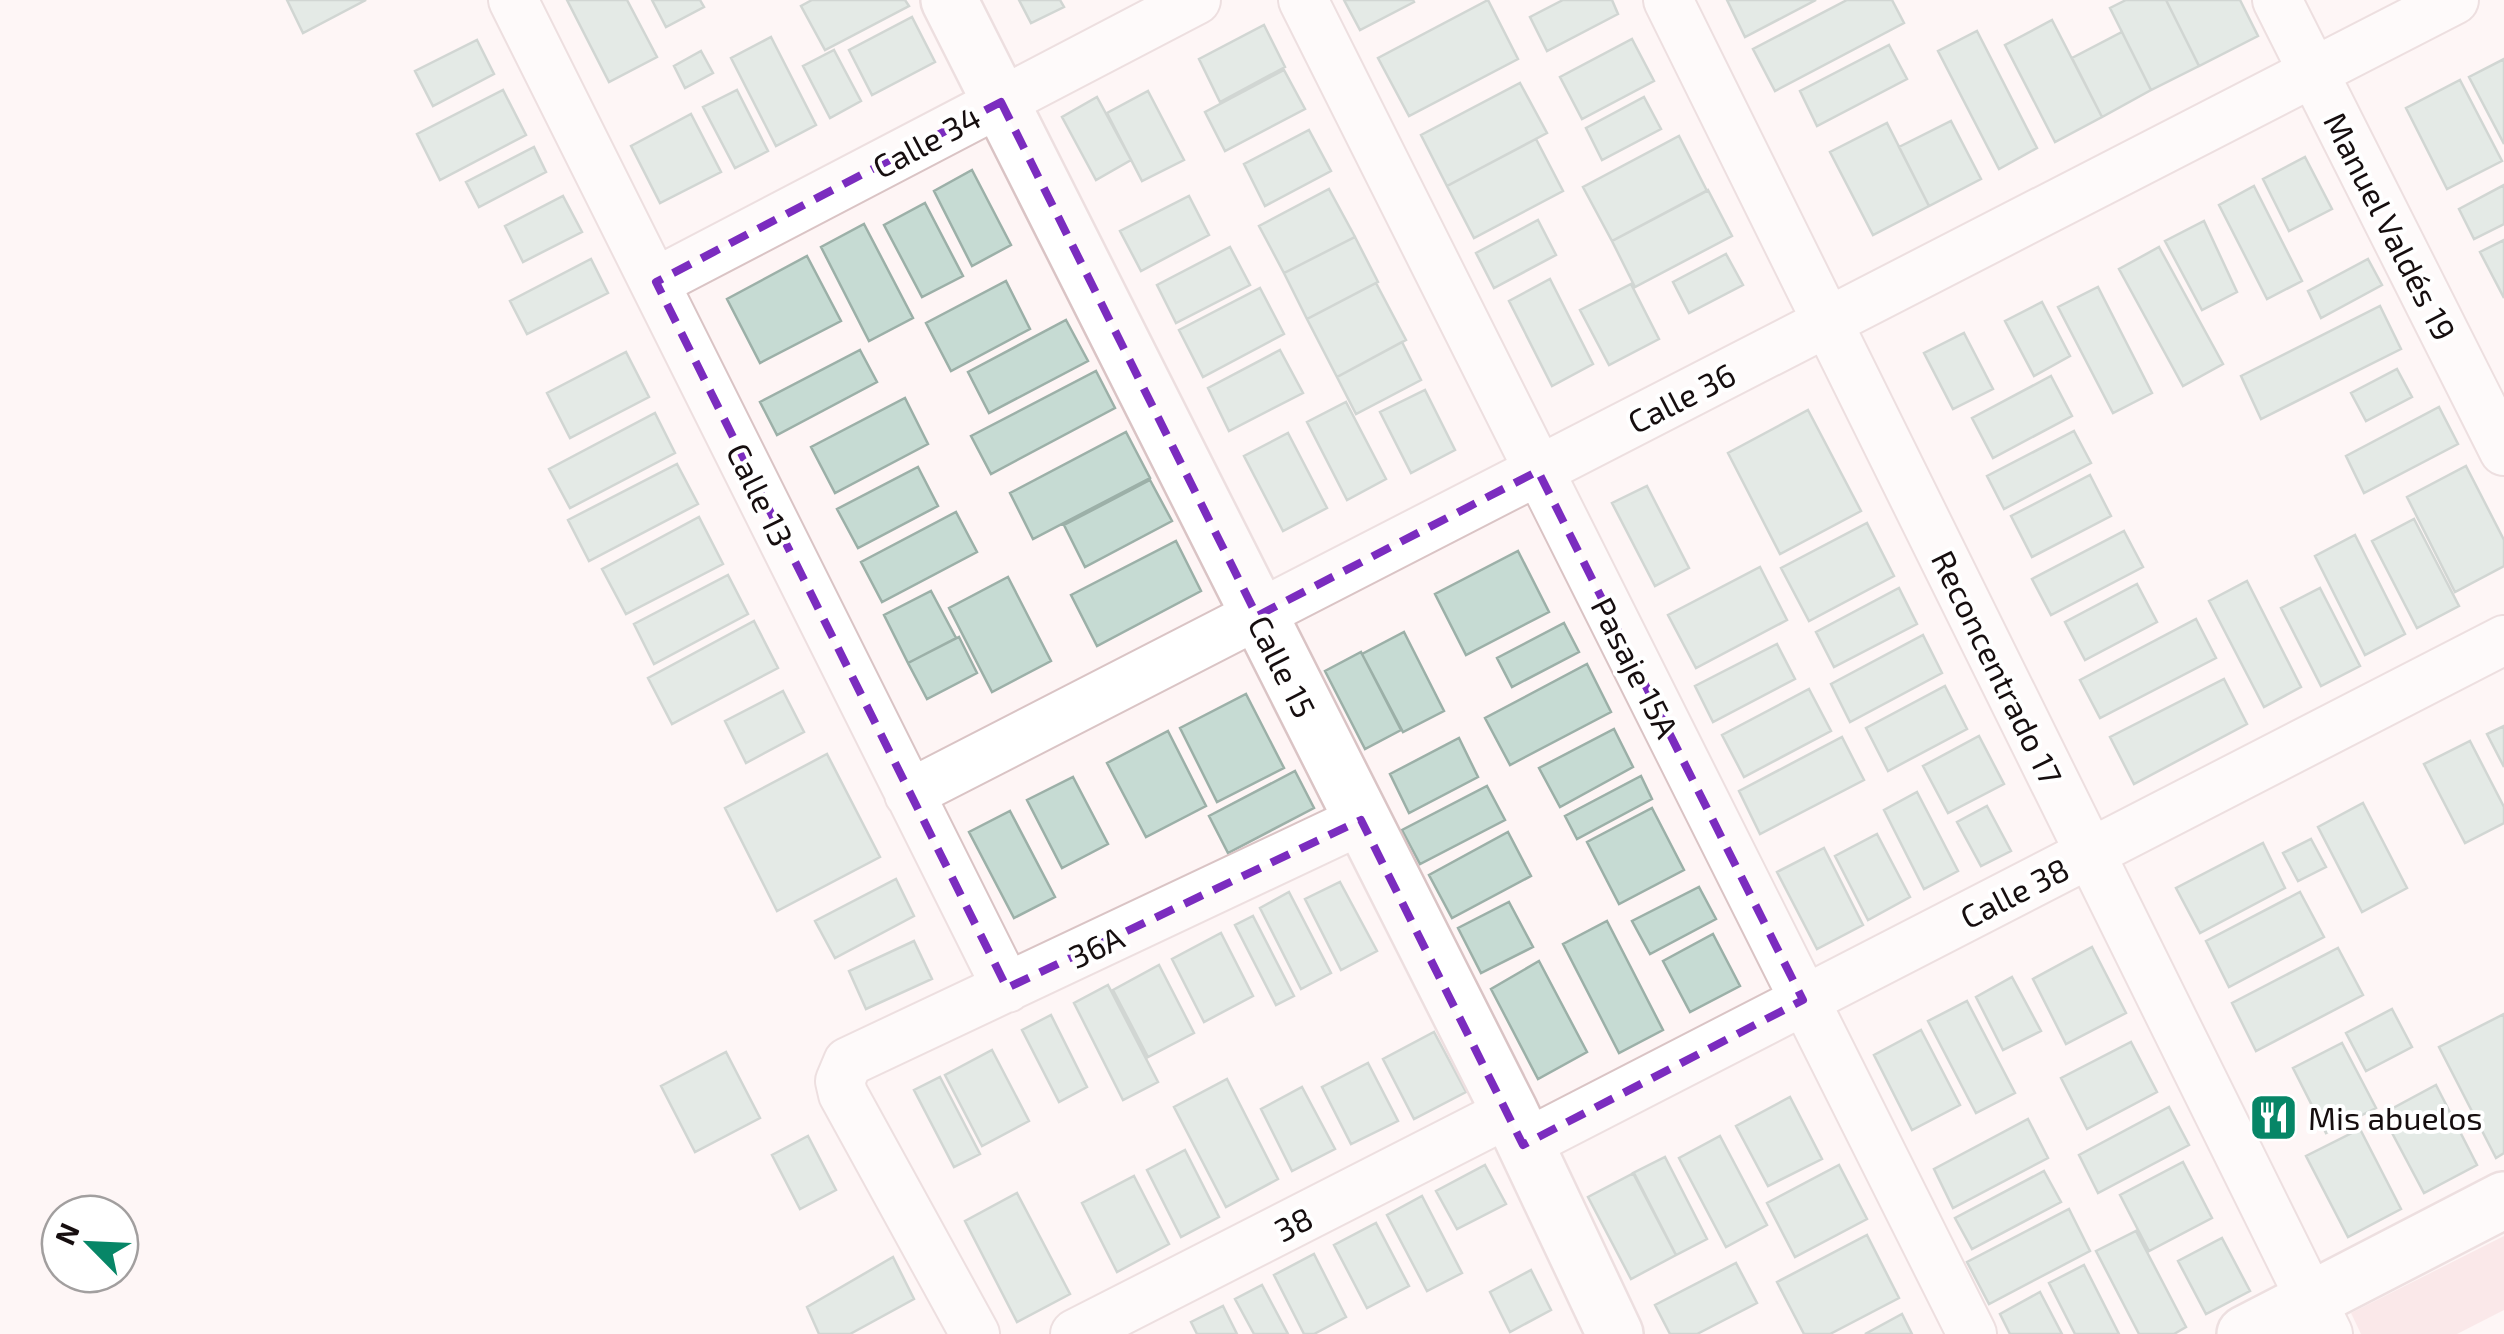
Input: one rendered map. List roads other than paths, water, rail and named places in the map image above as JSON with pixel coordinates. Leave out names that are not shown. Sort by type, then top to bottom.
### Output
[{"type":"street","name":"Calle 13","points":[[513,0],[1008,988]]},
{"type":"street","name":"Calle 15","points":[[949,0],[1517,1128],[1615,1334]]},
{"type":"street","name":"Calle 34","points":[[656,282],[1196,0]]},
{"type":"street","name":"Pasaje 15A","points":[[1302,0],[1972,1334]]},
{"type":"street","name":"Reconcentrado 17","points":[[1668,0],[2319,1316]]},
{"type":"street","name":"Manuel Valdés 19","points":[[2277,0],[2504,451]]},
{"type":"street","name":"Calle 36","points":[[909,794],[2454,0]]},
{"type":"street","name":"Calle 38","points":[[1517,1128],[1803,1000],[2504,640]]},
{"type":"street","name":"36A","points":[[975,1334],[843,1094],[840,1080],[848,1062],[1362,820]]},
{"type":"street","name":"38","points":[[1075,1334],[1517,1128]]},
{"type":"street","points":[[2245,1334],[2319,1316],[2504,1200]]},
{"type":"place","name":"Mis abuelos","points":[[2273,1117]]}]
